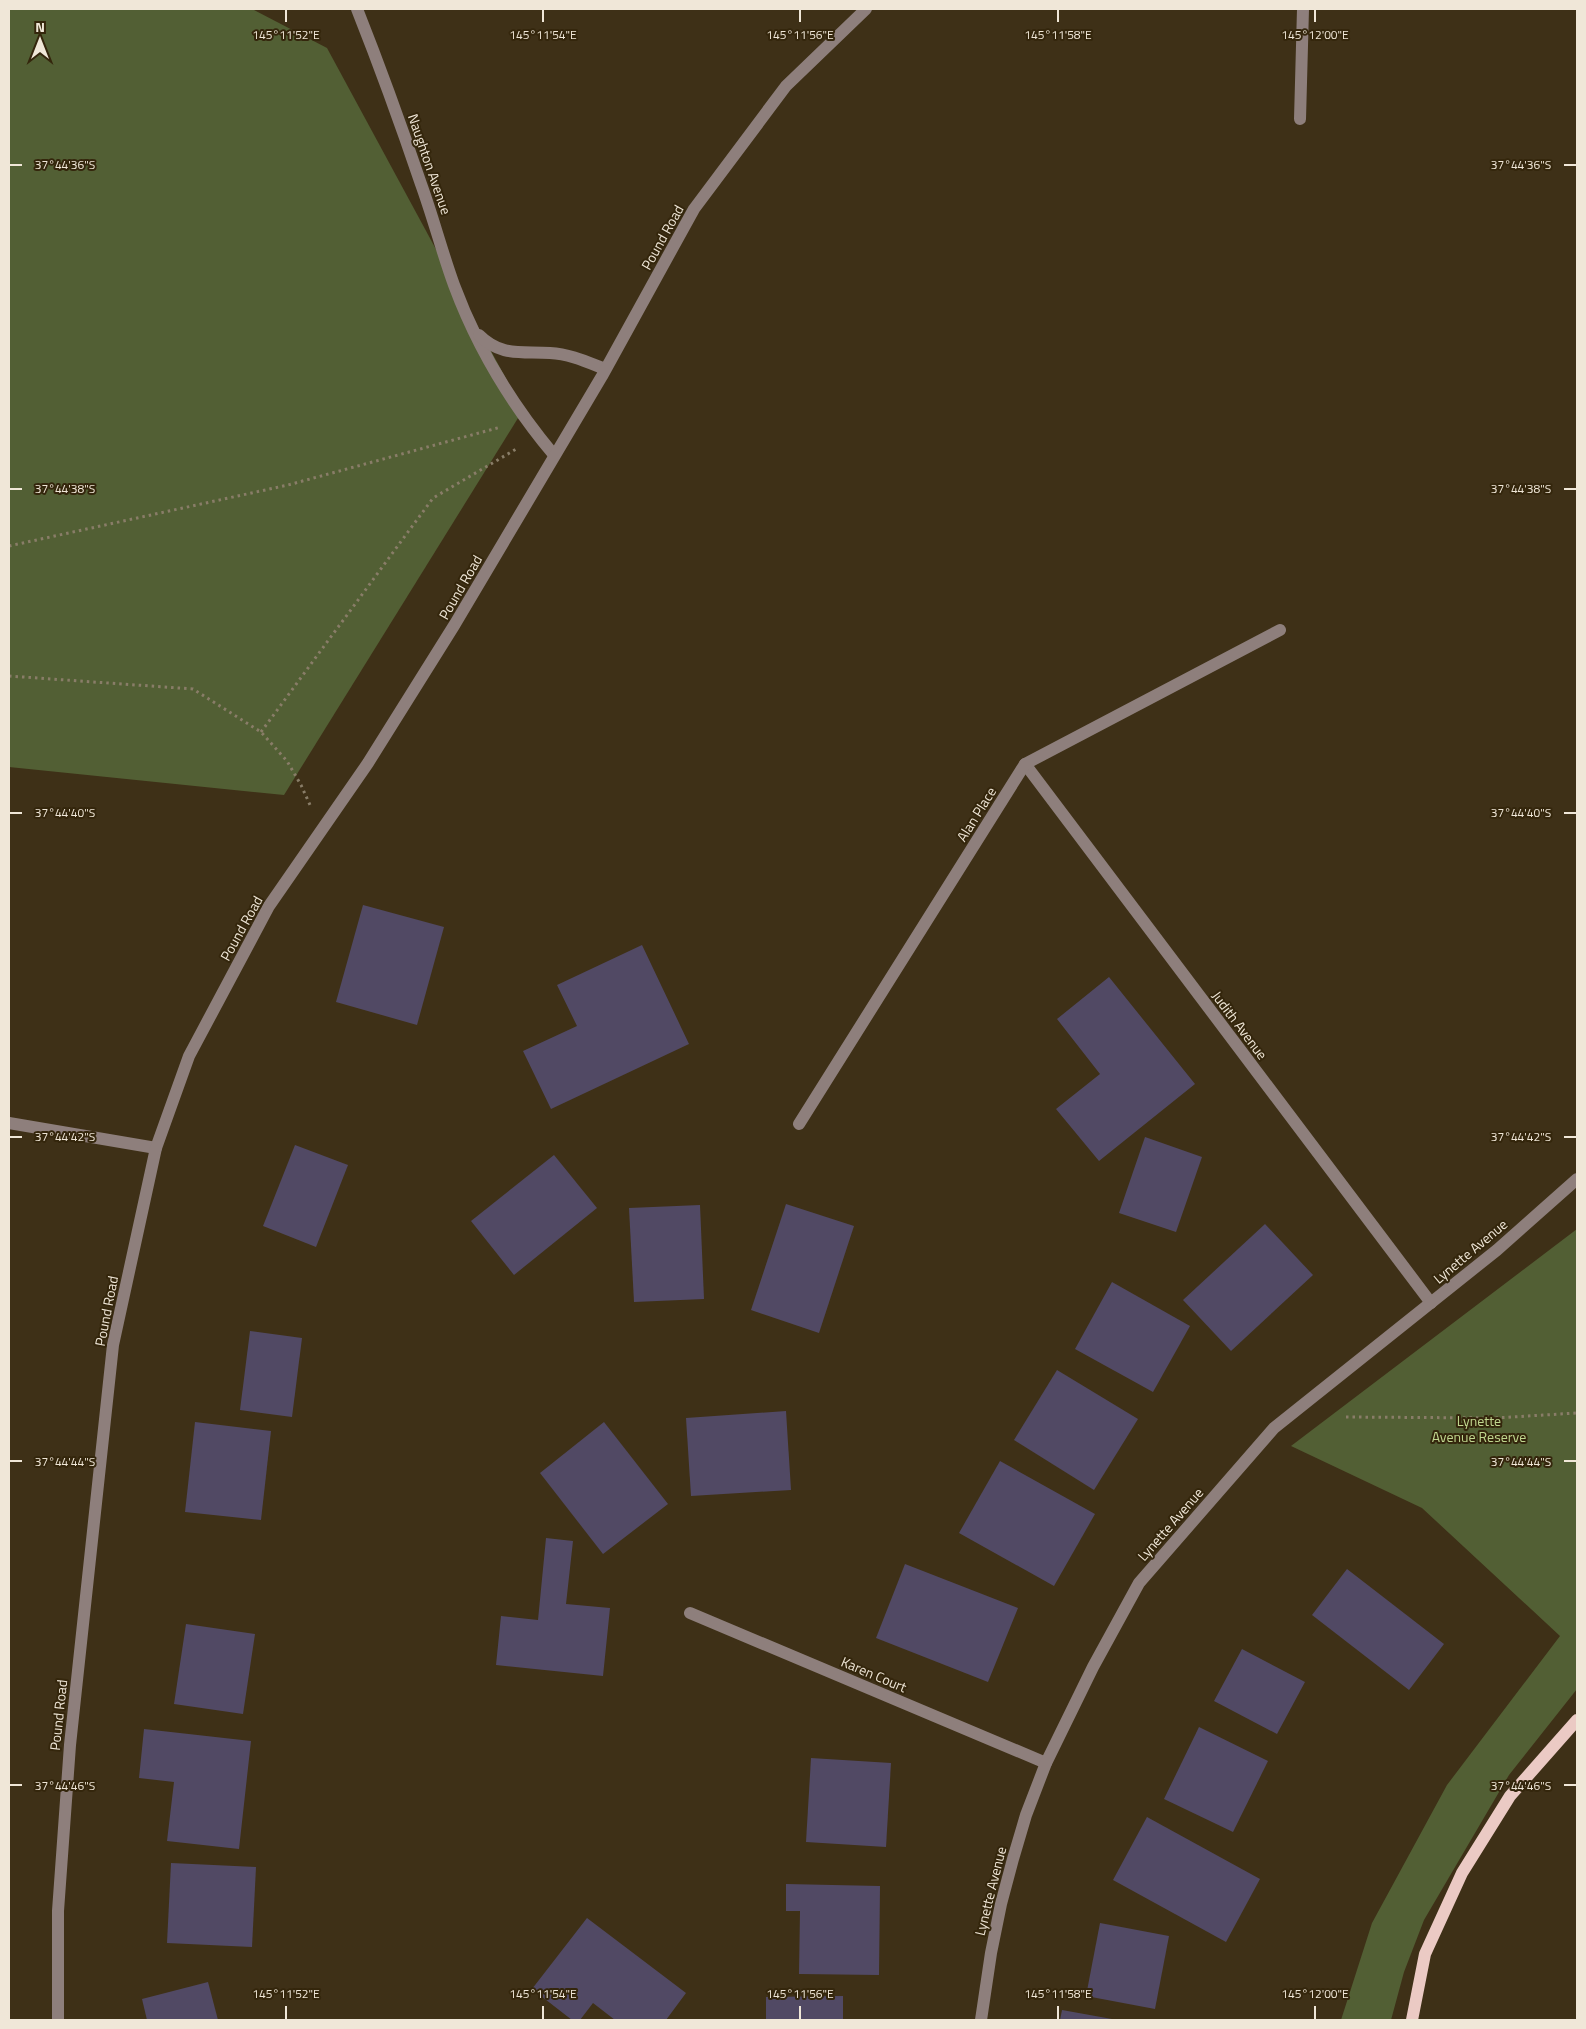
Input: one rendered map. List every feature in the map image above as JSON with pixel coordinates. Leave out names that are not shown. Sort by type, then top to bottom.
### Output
[{"type":"main road","points":[[1412,2020],[1425,1954],[1462,1873],[1510,1796],[1577,1720]]},
{"type":"street","name":"Naughton Avenue","points":[[357,9],[393,99],[454,286],[484,352],[526,420],[554,455]]},
{"type":"street","name":"Pound Road","points":[[58,2020],[58,1911],[70,1745],[113,1345],[156,1148],[189,1056],[269,906],[368,763],[455,624],[605,370],[694,209],[786,86],[866,9]]},
{"type":"street","points":[[1300,119],[1304,9]]},
{"type":"street","name":"Naughton Avenue","points":[[473,329],[487,343],[504,351],[522,354],[551,353],[580,358],[605,370]]},
{"type":"street","name":"Alan Place","points":[[799,1124],[1026,764],[1280,630]]},
{"type":"street","name":"Judith Avenue","points":[[1026,764],[1431,1303]]},
{"type":"street","points":[[9,1123],[156,1148]]},
{"type":"street","name":"Lynette Avenue","points":[[981,2020],[991,1953],[1012,1859],[1046,1763],[1093,1667],[1139,1583],[1274,1428],[1497,1250],[1577,1179]]},
{"type":"street","name":"Karen Court","points":[[690,1613],[1046,1763]]},
{"type":"path","points":[[9,546],[288,485],[526,420]]},
{"type":"path","points":[[261,732],[433,498],[538,436]]},
{"type":"path","points":[[9,676],[193,688],[261,732],[287,761],[302,785],[320,832]]},
{"type":"path","points":[[1346,1417],[1495,1418],[1577,1413]]},
{"type":"green space","points":[[9,9],[252,9],[327,48],[523,410],[284,795],[9,767]]},
{"type":"green space","name":"Lynette Avenue Reserve","points":[[1577,1229],[1577,1689],[1509,1775],[1424,1920],[1404,1972],[1391,2020],[1341,2020],[1372,1923],[1447,1785],[1560,1636],[1422,1508],[1291,1446]]},
{"type":"building","points":[[363,905],[444,927],[417,1025],[336,1002]]},
{"type":"building","points":[[642,945],[689,1044],[551,1109],[523,1051],[577,1026],[557,985]]},
{"type":"building","points":[[1109,977],[1195,1084],[1099,1161],[1056,1109],[1100,1074],[1057,1019]]},
{"type":"building","points":[[1145,1137],[1202,1157],[1176,1232],[1119,1213]]},
{"type":"building","points":[[295,1145],[348,1165],[316,1247],[263,1226]]},
{"type":"building","points":[[554,1155],[597,1208],[514,1275],[471,1221]]},
{"type":"building","points":[[786,1204],[854,1226],[819,1333],[751,1310]]},
{"type":"building","points":[[700,1205],[704,1299],[634,1302],[629,1208]]},
{"type":"building","points":[[1265,1224],[1313,1275],[1231,1351],[1183,1300]]},
{"type":"building","points":[[1112,1282],[1190,1326],[1153,1392],[1075,1349]]},
{"type":"building","points":[[250,1331],[302,1338],[292,1417],[240,1410]]},
{"type":"building","points":[[1057,1370],[1138,1419],[1094,1490],[1014,1440]]},
{"type":"building","points":[[786,1411],[791,1490],[691,1496],[686,1418]]},
{"type":"building","points":[[195,1422],[271,1431],[261,1520],[185,1512]]},
{"type":"building","points":[[604,1422],[668,1504],[603,1554],[540,1473]]},
{"type":"building","points":[[1000,1461],[1095,1514],[1054,1586],[959,1533]]},
{"type":"building","points":[[546,1538],[573,1541],[566,1604],[610,1608],[603,1676],[496,1665],[501,1616],[538,1620]]},
{"type":"building","points":[[905,1564],[1018,1608],[988,1682],[876,1638]]},
{"type":"building","points":[[1347,1569],[1444,1644],[1409,1690],[1312,1615]]},
{"type":"building","points":[[186,1624],[255,1634],[243,1714],[174,1704]]},
{"type":"building","points":[[1242,1649],[1305,1682],[1277,1734],[1214,1701]]},
{"type":"building","points":[[1199,1727],[1268,1761],[1233,1832],[1164,1799]]},
{"type":"building","points":[[144,1729],[251,1741],[239,1849],[167,1841],[174,1782],[139,1778]]},
{"type":"building","points":[[811,1758],[891,1763],[886,1847],[806,1842]]},
{"type":"building","points":[[1147,1817],[1260,1879],[1226,1942],[1113,1880]]},
{"type":"building","points":[[171,1863],[256,1867],[252,1947],[167,1943]]},
{"type":"building","points":[[786,1884],[880,1886],[879,1975],[799,1974],[800,1911],[786,1911]]},
{"type":"building","points":[[587,1918],[686,1993],[666,2020],[615,2020],[593,2003],[580,2020],[572,2020],[532,1989]]},
{"type":"building","points":[[1100,1923],[1169,1936],[1155,2009],[1086,1996]]},
{"type":"building","points":[[208,1982],[218,2020],[147,2020],[142,1999]]},
{"type":"building","points":[[843,1996],[843,2020],[766,2020],[766,1997]]},
{"type":"building","points":[[1062,2010],[1112,2019],[1112,2020],[1060,2020]]}]
